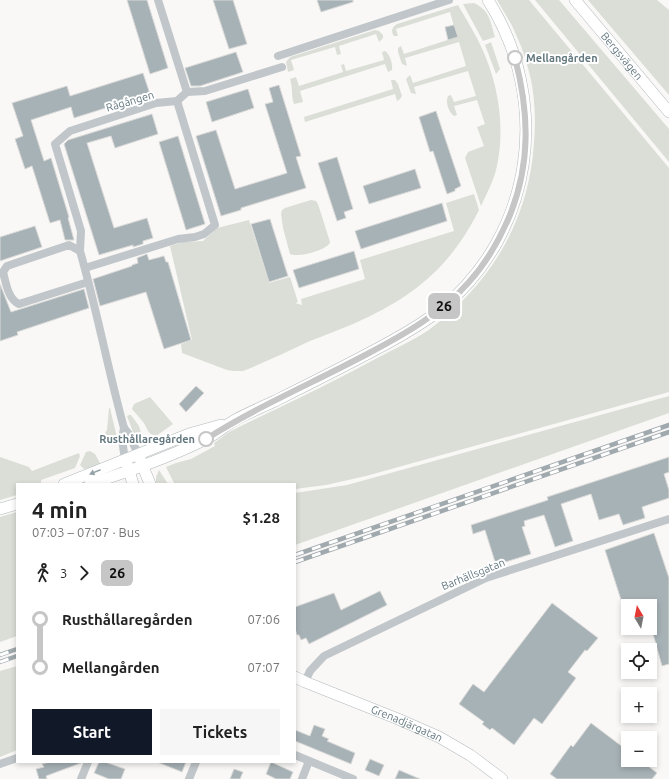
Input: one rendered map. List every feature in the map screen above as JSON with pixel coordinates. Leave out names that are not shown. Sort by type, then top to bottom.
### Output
[{"type":"street","points":[[158,0],[187,92]]},
{"type":"street","points":[[278,56],[449,0]]},
{"type":"street","points":[[93,483],[142,466],[206,439],[235,421],[397,338],[422,322],[454,297],[470,282],[502,232],[513,208],[522,179],[526,128],[525,102],[515,58],[507,37],[488,0]]},
{"type":"street","name":"Bergsvägen","points":[[575,0],[669,112]]},
{"type":"street","points":[[85,268],[178,239],[195,237],[204,234],[215,225],[177,101],[187,92],[205,91],[282,67]]},
{"type":"street","name":"Rågången","points":[[80,251],[81,231],[55,144],[70,131],[156,104],[177,101]]},
{"type":"street","points":[[88,282],[19,304],[14,302],[3,272],[7,266],[69,245],[80,251],[85,268],[124,428],[122,439],[125,460],[133,483]]},
{"type":"street","points":[[67,483],[189,434],[235,421]]},
{"type":"street","points":[[124,428],[129,434],[150,483]]},
{"type":"street","points":[[0,509],[16,504]]},
{"type":"street","name":"Barhällsgatan","points":[[298,680],[310,671],[324,656],[486,578],[669,519]]},
{"type":"street","name":"Grenadjärgatan","points":[[298,680],[440,737],[470,755],[502,779]]},
{"type":"street","points":[[296,755],[353,779]]},
{"type":"street","points":[[0,764],[16,758]]},
{"type":"street","points":[[302,779],[309,761]]},
{"type":"street","points":[[81,779],[88,763]]},
{"type":"street","points":[[189,779],[196,763]]},
{"type":"shaded area","points":[[497,0],[529,0],[669,168],[669,392],[366,476],[326,485],[296,489],[296,483],[174,483],[166,467],[191,459],[215,446],[214,443],[229,432],[325,385],[419,336],[452,311],[472,291],[489,270],[515,223],[524,198],[531,171],[534,143],[535,125],[532,86],[526,60],[513,27]]},
{"type":"shaded area","points":[[535,0],[559,0],[669,129],[669,162]]},
{"type":"shaded area","points":[[588,0],[657,0],[669,10],[669,95]]},
{"type":"shaded area","points":[[474,3],[483,9],[489,17],[495,37],[483,41],[463,4]]},
{"type":"shaded area","points":[[458,5],[484,53],[497,94],[499,109],[500,138],[497,166],[481,206],[465,158],[468,152],[484,146],[477,127],[485,124],[477,100],[454,106],[457,115],[454,116],[449,110],[447,104],[448,96],[451,95],[454,102],[476,96],[468,71],[414,87],[416,94],[411,93],[406,79],[410,75],[413,83],[466,66],[459,42],[405,58],[407,66],[402,64],[398,52],[398,48],[401,46],[404,54],[457,37],[450,12],[396,29],[398,36],[394,36],[392,32],[393,27],[397,24]]},
{"type":"shaded area","points":[[375,30],[379,31],[383,35],[383,38],[379,42],[376,34],[339,46],[341,54],[337,55],[335,47],[291,60],[294,70],[288,72],[286,62],[290,57]]},
{"type":"shaded area","points":[[491,42],[500,69],[496,74],[485,45]]},
{"type":"shaded area","points":[[385,51],[391,59],[392,70],[388,72],[385,64],[300,91],[303,102],[294,104],[290,79],[296,77],[299,86],[343,72],[341,65],[344,64],[346,71],[384,60],[382,52]]},
{"type":"shaded area","points":[[391,80],[395,80],[398,84],[402,96],[397,101],[395,94],[305,122],[304,117],[393,89]]},
{"type":"shaded area","points":[[474,194],[479,210],[468,230],[442,265],[411,292],[374,314],[243,371],[227,370],[182,353],[181,344],[192,340],[170,246],[183,242],[203,241],[217,228],[249,220],[269,283],[290,277],[298,302],[295,303],[302,305],[301,299],[365,279],[360,260],[454,231],[446,203]]},
{"type":"shaded area","points":[[311,200],[316,201],[318,204],[330,242],[324,248],[306,254],[290,254],[283,228],[281,214],[282,210]]},
{"type":"shaded area","points":[[669,396],[669,413],[296,545],[296,493],[347,485]]},
{"type":"shaded area","points":[[150,397],[173,424],[156,436],[148,431],[144,423],[132,409],[134,404]]},
{"type":"shaded area","points":[[109,408],[118,442],[104,445],[101,444],[100,441],[107,430]]},
{"type":"shaded area","points":[[131,415],[139,426],[141,433],[138,437],[135,437],[127,416]]},
{"type":"shaded area","points":[[90,451],[95,454],[101,465],[84,469],[80,465],[86,452]]},
{"type":"shaded area","points":[[79,453],[80,456],[75,468],[41,480],[41,483],[16,483],[16,495],[0,500],[0,457],[29,467],[32,471]]},
{"type":"shaded area","points":[[159,470],[167,483],[156,483],[156,477]]},
{"type":"shaded area","points":[[16,512],[16,636],[0,642],[0,517]]},
{"type":"shaded area","points":[[16,666],[16,750],[0,757],[0,671]]},
{"type":"building","points":[[127,0],[147,0],[168,68],[150,74]]},
{"type":"building","points":[[213,0],[233,0],[247,44],[229,49]]},
{"type":"building","points":[[317,0],[353,0],[353,2],[321,12]]},
{"type":"building","points":[[454,25],[458,37],[448,40],[445,27]]},
{"type":"building","points":[[236,52],[243,72],[200,86],[191,86],[185,68]]},
{"type":"building","points":[[143,73],[150,94],[74,118],[71,107],[31,120],[44,161],[51,158],[69,217],[74,240],[65,240],[60,220],[50,223],[32,166],[25,169],[15,139],[23,136],[12,103],[67,86],[70,96]]},
{"type":"building","points":[[279,85],[301,156],[296,157],[306,188],[241,208],[241,210],[221,216],[196,136],[216,130],[235,189],[287,173],[265,104],[273,102],[269,88]]},
{"type":"building","points":[[248,89],[254,108],[212,122],[206,102]]},
{"type":"building","points":[[436,111],[461,186],[455,189],[455,191],[447,194],[433,151],[430,152],[419,117]]},
{"type":"building","points":[[152,114],[158,134],[115,148],[111,136],[87,143],[114,228],[147,218],[153,238],[143,241],[143,244],[133,247],[133,245],[99,255],[64,144],[68,140]]},
{"type":"building","points":[[178,136],[205,224],[186,230],[159,142]]},
{"type":"building","points":[[337,157],[353,209],[344,212],[346,218],[337,221],[318,163]]},
{"type":"building","points":[[415,169],[421,188],[369,204],[363,186]]},
{"type":"building","points":[[442,203],[447,221],[361,249],[355,231]]},
{"type":"building","points":[[270,219],[288,276],[269,282],[251,224]]},
{"type":"building","points":[[35,226],[42,247],[0,261],[0,237]]},
{"type":"building","points":[[354,251],[359,269],[299,288],[293,270]]},
{"type":"building","points":[[147,254],[149,260],[164,256],[166,262],[168,262],[191,340],[164,349],[146,292],[100,306],[93,279],[132,266],[138,263],[137,258]]},
{"type":"building","points":[[0,284],[11,312],[84,289],[89,308],[17,332],[18,335],[0,341]]},
{"type":"building","points":[[196,386],[204,393],[186,412],[179,404]]},
{"type":"building","points":[[669,457],[669,472],[664,474],[669,490],[669,498],[642,507],[645,518],[623,525],[619,514],[599,520],[591,494],[561,504],[573,541],[555,547],[544,515],[524,521],[525,526],[522,527],[531,554],[496,565],[485,530],[473,534],[471,525],[548,500],[547,497]]},
{"type":"building","points":[[654,533],[669,578],[669,664],[662,666],[657,643],[656,643],[653,635],[657,635],[657,599],[621,600],[605,550]]},
{"type":"building","points":[[380,591],[387,605],[309,644],[306,638],[301,640],[299,635],[297,635],[296,607],[334,593],[341,610]]},
{"type":"building","points":[[552,603],[598,638],[587,651],[585,650],[568,672],[576,678],[542,724],[534,718],[514,745],[492,728],[490,730],[482,724],[484,722],[459,704],[473,684],[484,692]]},
{"type":"building","points":[[591,723],[621,746],[621,767],[649,767],[657,773],[652,779],[557,779],[550,774],[571,745],[573,747]]},
{"type":"building","points":[[314,725],[325,729],[322,736],[329,739],[327,741],[355,753],[351,764],[296,741],[296,730],[310,736]]},
{"type":"building","points":[[370,759],[384,765],[379,776],[365,770]]},
{"type":"building","points":[[81,763],[46,776],[47,779],[39,779],[36,769],[44,767],[42,764]]},
{"type":"building","points":[[99,763],[108,763],[125,769],[121,779],[109,779],[94,773]]},
{"type":"building","points":[[160,763],[186,763],[182,772]]},
{"type":"building","points":[[271,763],[293,772],[290,779],[276,779],[266,774]]},
{"type":"building","points":[[234,769],[243,772],[240,779],[230,779]]},
{"type":"building","points":[[399,770],[420,779],[395,779]]},
{"type":"railway","points":[[296,555],[669,425]]},
{"type":"railway","points":[[296,562],[669,432]]},
{"type":"railway","points":[[0,655],[16,649]]},
{"type":"railway","points":[[0,662],[16,656]]},
{"type":"bus line","name":"26","points":[[206,439],[235,421],[397,338],[439,310],[470,282],[502,232],[513,208],[522,179],[526,128],[525,102],[515,58]]},
{"type":"place","name":"Mellangården","points":[[515,58]]},
{"type":"place","name":"Rusthållaregården","points":[[206,439]]}]
